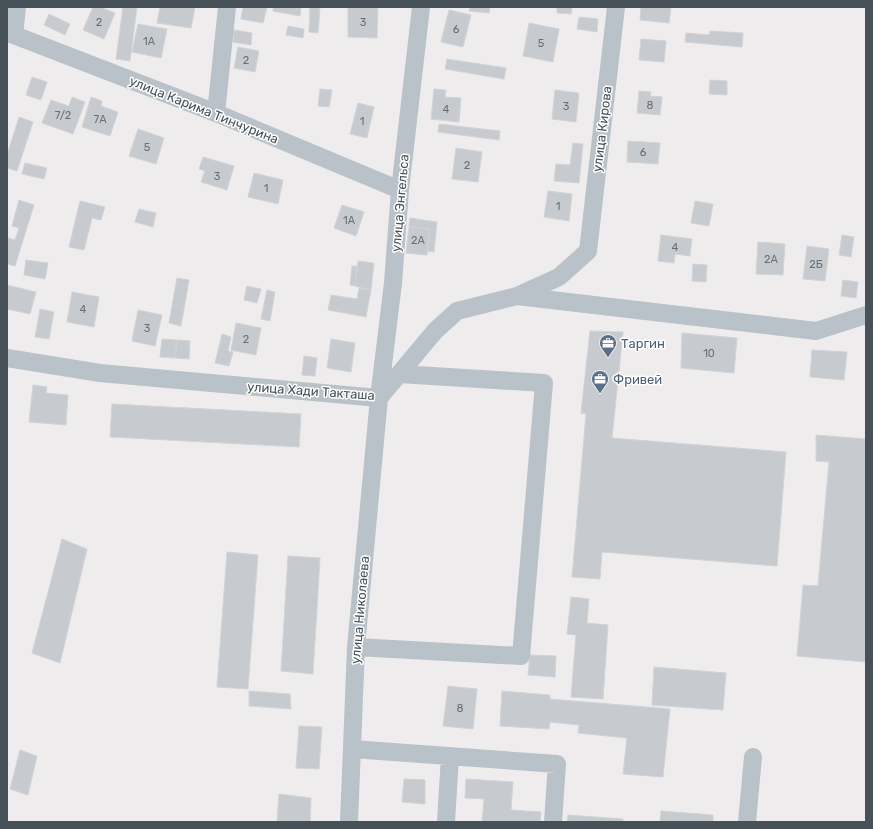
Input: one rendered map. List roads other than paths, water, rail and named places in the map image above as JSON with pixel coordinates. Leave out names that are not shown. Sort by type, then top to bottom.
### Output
[{"type":"street","points":[[11,34],[18,7]]},
{"type":"street","points":[[216,113],[227,7]]},
{"type":"street","name":"улица Энгельса","points":[[379,398],[393,283],[400,190],[421,7]]},
{"type":"street","name":"улица Кирова","points":[[588,251],[616,7]]},
{"type":"street","name":"улица Карима Тинчурина","points":[[11,34],[216,113],[400,190]]},
{"type":"street","name":"улица Хади Такташа","points":[[7,358],[100,373],[379,398],[435,330],[457,311],[517,296],[559,276],[588,251]]},
{"type":"street","points":[[517,296],[816,331],[866,314]]},
{"type":"street","points":[[356,647],[521,656],[544,383],[400,374]]},
{"type":"street","name":"улица Николаева","points":[[349,822],[356,647],[379,398]]},
{"type":"street","points":[[352,749],[558,764],[553,822]]},
{"type":"street","points":[[446,822],[450,756]]},
{"type":"street","points":[[747,822],[753,757]]},
{"type":"place","name":"Таргин","points":[[608,358]]},
{"type":"place","name":"Фривей","points":[[600,394]]}]
